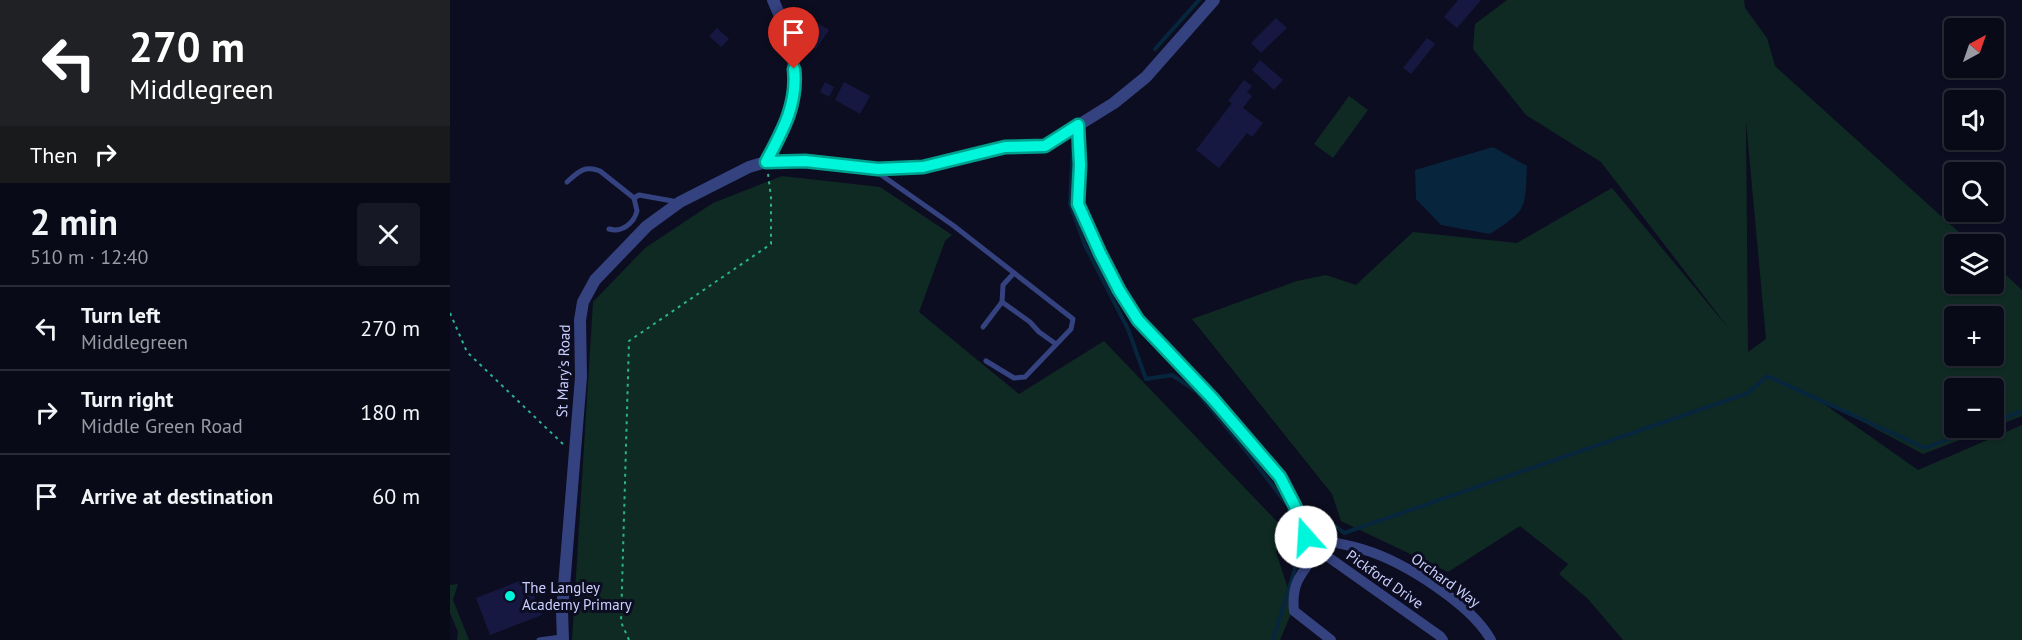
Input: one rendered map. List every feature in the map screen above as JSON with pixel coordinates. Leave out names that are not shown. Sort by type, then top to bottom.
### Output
[{"type":"street","points":[[766,162],[790,113],[795,85],[792,53],[785,27],[773,0]]},
{"type":"street","name":"St Mary's Road","points":[[563,638],[562,611],[581,377],[580,320],[584,302],[596,280],[647,226],[680,202],[749,167],[766,162],[805,161],[870,168],[923,167],[1005,147],[1045,146],[1114,103],[1146,76],[1214,0]]},
{"type":"street","points":[[1078,125],[1080,165],[1078,204],[1100,253],[1138,320],[1213,399],[1280,477],[1311,545],[1293,596],[1294,611],[1332,640]]},
{"type":"street","name":"Pickford Drive","points":[[1311,545],[1377,590],[1443,640]]},
{"type":"street","name":"Orchard Way","points":[[1311,545],[1365,550],[1395,562],[1420,576],[1468,612],[1484,627],[1491,640]]},
{"type":"lane","points":[[870,168],[954,226],[1073,319],[1071,328],[1025,377],[1020,379],[1008,376],[986,361]]},
{"type":"lane","points":[[567,182],[580,170],[594,169],[600,171],[634,198],[637,211],[633,219],[623,229],[616,231],[609,229]]},
{"type":"lane","points":[[634,198],[639,195],[680,202]]},
{"type":"lane","points":[[983,327],[1002,302],[1004,285],[1014,273]]},
{"type":"lane","points":[[1002,302],[1056,344]]},
{"type":"lane","points":[[539,640],[563,638]]},
{"type":"path","points":[[629,640],[621,622],[629,341],[771,244],[771,197],[766,162]]},
{"type":"path","points":[[450,313],[467,352],[574,454]]},
{"type":"green space","points":[[1507,0],[1744,0],[1745,8],[1767,38],[1775,66],[1944,219],[1944,222],[1948,222],[1961,234],[1944,234],[1944,294],[2004,294],[2004,273],[2022,290],[2022,416],[2004,423],[2004,378],[1944,378],[1944,438],[1965,438],[1923,454],[1810,394],[1918,470],[1992,438],[2004,438],[2004,433],[2022,425],[2022,640],[1623,640],[1588,599],[1559,574],[1568,564],[1520,526],[1448,572],[1341,521],[1332,494],[1192,319],[1297,281],[1326,275],[1356,285],[1413,232],[1517,243],[1612,188],[1730,330],[1601,162],[1526,115],[1473,49],[1475,24]],"holes":[[[1746,121],[1766,339],[1748,352]]]},
{"type":"green space","points":[[1349,96],[1368,110],[1333,158],[1314,144]]},
{"type":"green space","points":[[782,176],[880,187],[952,235],[945,241],[919,312],[1019,394],[1104,341],[1288,533],[1276,552],[1294,607],[1280,640],[572,640],[593,302],[645,248],[713,203]]},
{"type":"green space","points":[[458,584],[453,600],[469,640],[457,640],[458,632],[450,613],[450,585]]},
{"type":"water","points":[[1493,147],[1527,166],[1526,192],[1522,207],[1517,214],[1490,234],[1441,225],[1416,199],[1415,170]]},
{"type":"building","points":[[1458,0],[1481,0],[1457,28],[1444,17]]},
{"type":"building","points":[[809,18],[829,30],[816,49],[810,45],[818,33],[805,24]]},
{"type":"building","points":[[1276,18],[1287,28],[1261,53],[1251,43]]},
{"type":"building","points":[[717,28],[729,39],[721,47],[709,36]]},
{"type":"building","points":[[1427,38],[1435,44],[1411,74],[1403,68]]},
{"type":"building","points":[[1260,60],[1283,80],[1274,90],[1252,70]]},
{"type":"building","points":[[1244,80],[1252,86],[1247,92],[1252,96],[1243,108],[1263,123],[1252,137],[1247,133],[1219,168],[1196,150],[1232,103],[1228,101]]},
{"type":"building","points":[[825,82],[834,87],[829,97],[820,92]]},
{"type":"building","points":[[844,82],[870,96],[860,114],[835,100]]},
{"type":"building","points":[[527,578],[542,615],[490,635],[476,598]]},
{"type":"waterway","points":[[1155,49],[1199,0]]},
{"type":"waterway","points":[[1073,146],[1070,204],[1085,245],[1128,329],[1146,379],[1172,375],[1196,391],[1289,507],[1295,569],[1273,640]]},
{"type":"waterway","points":[[1312,522],[1323,516],[1344,533],[1748,393],[1767,376],[1925,448],[1952,438]]},
{"type":"waterway","points":[[2004,418],[2022,411]]},
{"type":"place","name":"The Langley Academy Primary","points":[[510,596]]},
{"type":"route","points":[[794,69],[795,85],[790,113],[766,162],[805,161],[878,169],[923,167],[1005,147],[1045,146],[1078,125],[1080,165],[1078,204],[1119,290],[1138,320],[1213,399],[1280,477],[1295,506],[1306,537]]}]
